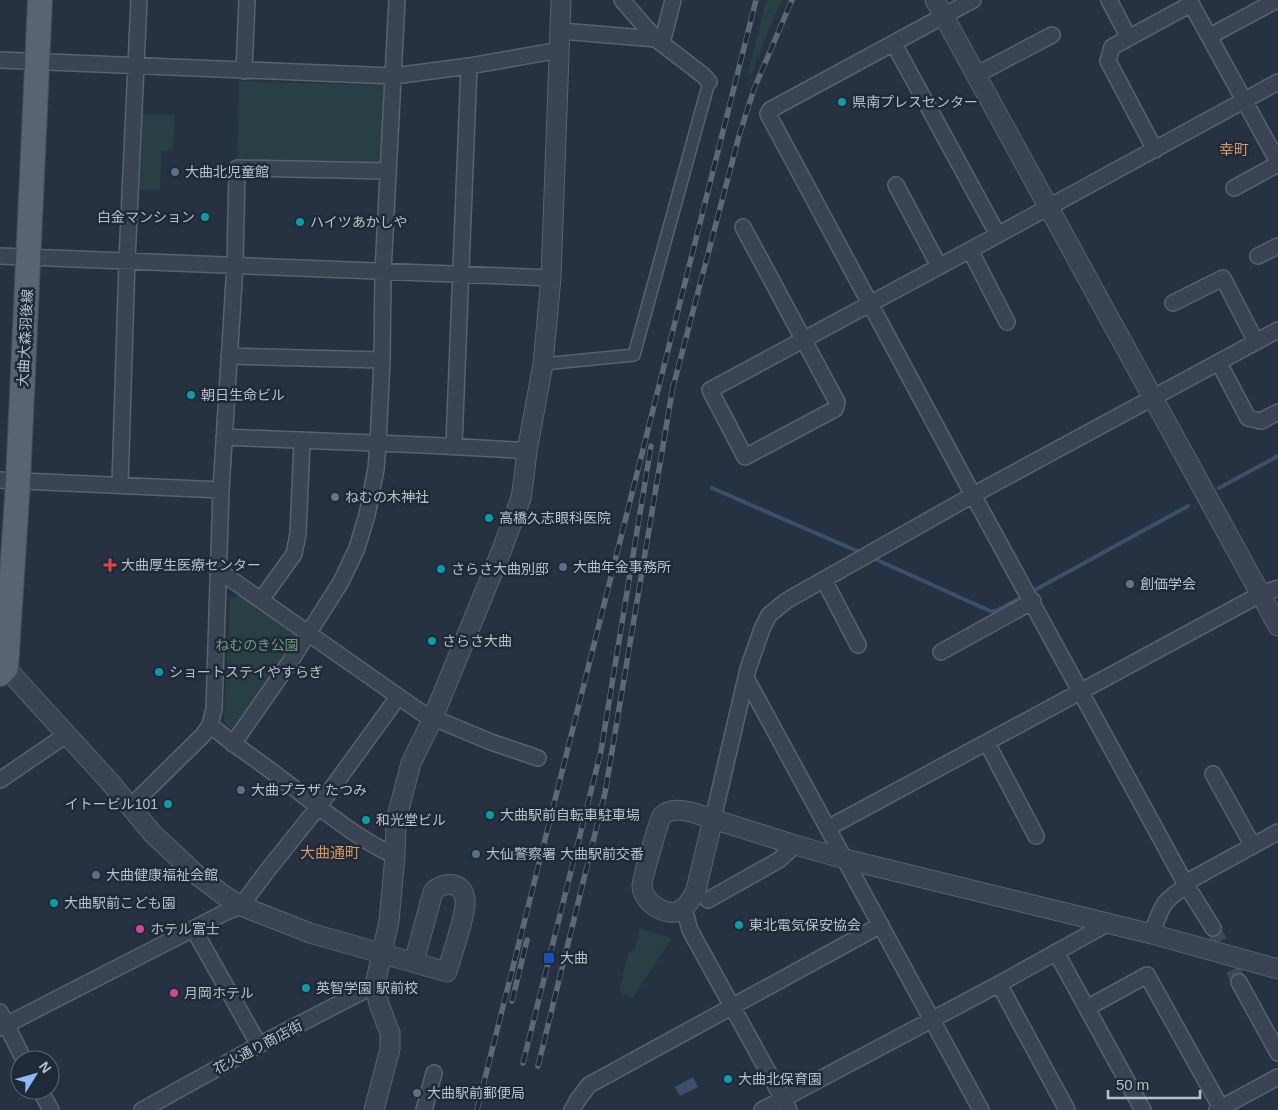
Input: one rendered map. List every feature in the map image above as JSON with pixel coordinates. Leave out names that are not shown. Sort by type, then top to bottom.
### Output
[{"type":"main road","name":"大曲大森羽後線","points":[[2,668],[9,481],[28,256],[40,0]]},
{"type":"street","points":[[120,485],[127,260],[139,0]]},
{"type":"street","points":[[244,71],[247,0]]},
{"type":"street","points":[[233,744],[270,692],[341,582],[357,548],[373,488],[378,444],[382,360],[383,272],[397,0]]},
{"type":"street","points":[[374,1110],[390,1049],[390,1033],[379,1004],[375,985],[390,921],[396,821],[411,763],[432,720],[521,498],[542,364],[551,278],[561,0]]},
{"type":"street","points":[[542,364],[634,355],[709,82],[659,41],[626,2],[622,0]]},
{"type":"street","points":[[659,41],[673,0]]},
{"type":"street","points":[[935,0],[1152,398],[1269,591],[1278,626]]},
{"type":"street","points":[[973,0],[770,110],[768,114],[973,495],[1186,884],[1213,928]]},
{"type":"street","points":[[1109,0],[1129,38]]},
{"type":"street","points":[[1210,36],[1277,0]]},
{"type":"street","points":[[1155,150],[1108,61],[1112,46],[1190,2],[1278,163],[1234,188]]},
{"type":"street","points":[[561,31],[659,41]]},
{"type":"street","points":[[976,75],[1052,35]]},
{"type":"street","points":[[894,44],[998,235]]},
{"type":"street","points":[[0,60],[394,76],[469,66],[560,50]]},
{"type":"street","points":[[454,445],[469,66]]},
{"type":"street","points":[[743,228],[803,340],[836,402],[835,410],[745,457],[710,390],[803,340],[870,303],[939,266],[1048,209],[1278,82]]},
{"type":"street","points":[[130,807],[203,735],[210,725],[214,708],[221,490],[235,265],[237,168],[388,171]]},
{"type":"street","points":[[896,186],[939,266]]},
{"type":"street","points":[[1258,256],[1278,246]]},
{"type":"street","points":[[970,250],[1007,322]]},
{"type":"street","points":[[0,256],[551,278]]},
{"type":"street","points":[[1173,303],[1223,278],[1256,342]]},
{"type":"street","points":[[1277,332],[973,495],[786,601],[769,615],[762,629],[746,678],[712,819],[696,890],[692,899],[684,908],[675,912],[666,911],[655,906],[646,898],[642,886],[660,818],[668,812],[680,810],[712,819],[795,845],[845,859],[1152,934],[1278,969]]},
{"type":"street","points":[[229,356],[382,360]]},
{"type":"street","points":[[1220,363],[1248,418],[1262,421],[1278,412]]},
{"type":"street","points":[[224,437],[378,444],[454,445],[527,451]]},
{"type":"street","points":[[261,600],[294,554],[298,534],[302,441]]},
{"type":"street","points":[[9,481],[221,490]]},
{"type":"street","points":[[218,570],[432,720],[443,722],[491,742],[538,758]]},
{"type":"street","points":[[824,580],[858,645]]},
{"type":"street","points":[[828,828],[1269,591]]},
{"type":"street","points":[[941,652],[1033,602]]},
{"type":"street","points":[[2,668],[109,781],[153,834],[197,875],[241,906],[310,933],[414,962]]},
{"type":"street","points":[[746,678],[981,1110]]},
{"type":"street","points":[[18,1050],[2,1022],[241,906],[319,806],[398,697]]},
{"type":"street","points":[[210,725],[233,744],[319,806],[380,849],[395,856]]},
{"type":"street","points":[[0,780],[66,735]]},
{"type":"street","points":[[986,743],[1036,836]]},
{"type":"street","points":[[1213,774],[1253,846]]},
{"type":"street","points":[[1152,934],[1165,902],[1186,884],[1278,832]]},
{"type":"street","points":[[708,900],[779,860],[795,845]]},
{"type":"street","points":[[684,908],[690,930],[786,1104]]},
{"type":"street","points":[[762,1110],[786,1104],[932,1019],[1107,924]]},
{"type":"street","points":[[572,1110],[589,1085],[881,926]]},
{"type":"street","points":[[194,930],[259,1045]]},
{"type":"street","points":[[1056,952],[1143,1110]]},
{"type":"street","points":[[1087,1008],[1147,975],[1219,1109],[1278,1077]]},
{"type":"street","points":[[1239,982],[1278,1053]]},
{"type":"street","points":[[999,984],[1067,1110]]},
{"type":"street","name":"花火通り商店街","points":[[142,1110],[259,1045],[375,985]]},
{"type":"street","points":[[424,1110],[434,1073]]},
{"type":"green space","points":[[766,0],[783,0],[774,17],[751,74],[748,73]]},
{"type":"green space","points":[[239,81],[384,85],[382,164],[237,160]]},
{"type":"green space","points":[[140,114],[175,115],[173,151],[161,151],[160,190],[138,190]]},
{"type":"green space","name":"ねむのき公園","points":[[240,595],[301,637],[236,732],[224,722],[230,599]]},
{"type":"green space","points":[[640,929],[672,938],[632,999],[619,991],[628,954],[635,949]]},
{"type":"water","points":[[693,1077],[698,1087],[680,1096],[675,1087]]},
{"type":"waterway","points":[[1219,488],[1278,456]]},
{"type":"waterway","points":[[712,488],[857,551]]},
{"type":"waterway","points":[[1035,590],[1188,506]]},
{"type":"waterway","points":[[875,559],[990,611],[996,611],[1022,597]]},
{"type":"tunnel","points":[[1213,928],[1239,982]]},
{"type":"railway","points":[[477,1110],[756,0]]},
{"type":"railway","points":[[672,391],[739,136],[754,89],[792,0]]},
{"type":"railway","points":[[538,1066],[605,793],[673,386]]},
{"type":"railway","points":[[523,1063],[601,751],[651,446]]},
{"type":"railway","points":[[512,1001],[527,940]]},
{"type":"place","name":"県南プレスセンター","points":[[842,102]]},
{"type":"place","name":"大曲北児童館","points":[[175,172]]},
{"type":"place","name":"白金マンション","points":[[205,217]]},
{"type":"place","name":"ハイツあかしや","points":[[300,222]]},
{"type":"place","name":"朝日生命ビル","points":[[191,395]]},
{"type":"place","name":"ねむの木神社","points":[[335,497]]},
{"type":"place","name":"高橋久志眼科医院","points":[[489,518]]},
{"type":"place","name":"大曲厚生医療センター","points":[[110,565]]},
{"type":"place","name":"大曲年金事務所","points":[[563,567]]},
{"type":"place","name":"さらさ大曲別邸","points":[[441,569]]},
{"type":"place","name":"創価学会","points":[[1130,584]]},
{"type":"place","name":"さらさ大曲","points":[[432,641]]},
{"type":"place","name":"ショートステイやすらぎ","points":[[159,672]]},
{"type":"place","name":"大曲プラザ たつみ","points":[[241,790]]},
{"type":"place","name":"イトービル101","points":[[168,804]]},
{"type":"place","name":"大曲駅前自転車駐車場","points":[[490,815]]},
{"type":"place","name":"和光堂ビル","points":[[366,820]]},
{"type":"place","name":"大仙警察署 大曲駅前交番","points":[[476,854]]},
{"type":"place","name":"大曲健康福祉会館","points":[[96,875]]},
{"type":"place","name":"大曲駅前こども園","points":[[54,903]]},
{"type":"place","name":"東北電気保安協会","points":[[739,925]]},
{"type":"place","name":"ホテル富士","points":[[140,929]]},
{"type":"place","name":"大曲","points":[[549,958]]},
{"type":"place","name":"英智学園 駅前校","points":[[306,988]]},
{"type":"place","name":"月岡ホテル","points":[[174,993]]},
{"type":"place","name":"大曲北保育園","points":[[728,1079]]},
{"type":"place","name":"大曲駅前郵便局","points":[[417,1093]]},
{"type":"district","name":"幸町","points":[[1234,149]]},
{"type":"district","name":"大曲通町","points":[[330,852]]}]
